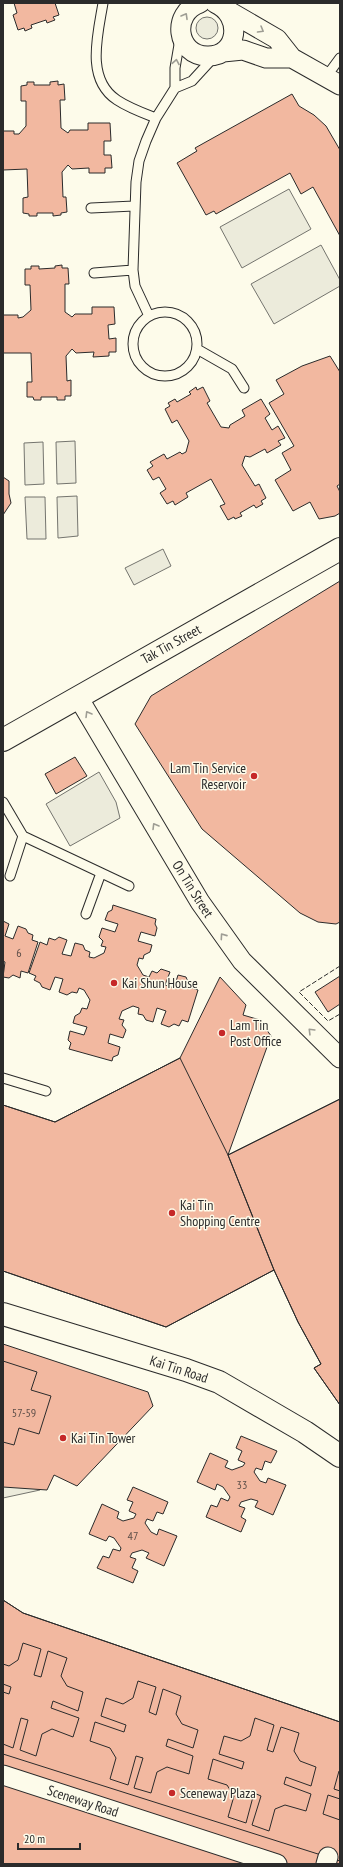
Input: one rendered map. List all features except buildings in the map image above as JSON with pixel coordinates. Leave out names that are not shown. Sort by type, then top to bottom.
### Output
[{"type":"street","points":[[200,3],[191,7],[186,13],[180,28],[184,44],[190,51],[198,55],[219,54],[243,50],[266,58],[292,58]]},
{"type":"street","points":[[219,54],[229,46],[235,31],[234,23],[220,5]]},
{"type":"street","points":[[220,5],[277,39],[292,58],[333,81]]},
{"type":"street","name":"Tak Tin Street","points":[[3,740],[340,550]]},
{"type":"street","name":"On Tin Street","points":[[78,697],[200,902],[242,961],[340,1058]]},
{"type":"street","name":"Kai Tin Road","points":[[3,1314],[186,1370],[219,1382],[305,1432],[340,1456]]},
{"type":"street","name":"Sceneway Road","points":[[3,1776],[277,1864]]},
{"type":"lane","points":[[103,3],[96,46],[99,76],[105,89],[116,100],[156,118]]},
{"type":"lane","points":[[149,316],[135,286],[134,206],[139,161],[156,118],[175,88],[175,68],[181,36]]},
{"type":"lane","points":[[175,88],[192,81],[219,54]]},
{"type":"lane","points":[[333,81],[340,58]]},
{"type":"lane","points":[[91,208],[134,206]]},
{"type":"lane","points":[[94,272],[134,270]]},
{"type":"lane","points":[[159,312],[169,312],[184,318],[194,329],[197,339],[197,349],[194,359],[188,367],[170,376],[150,372],[143,367],[137,359],[133,340],[136,330],[149,316],[159,312]]},
{"type":"lane","points":[[197,349],[232,369],[244,388]]},
{"type":"lane","points":[[3,802],[23,836],[130,886]]},
{"type":"lane","points":[[10,876],[23,836]]},
{"type":"lane","points":[[86,914],[101,873]]},
{"type":"lane","points":[[3,1078],[46,1091]]},
{"type":"shaded area","points":[[203,17],[211,17],[218,24],[218,32],[211,39],[203,39],[196,32],[196,24]]},
{"type":"shaded area","points":[[289,189],[311,229],[242,268],[220,227]]},
{"type":"shaded area","points":[[321,245],[340,280],[340,286],[274,324],[251,284]]},
{"type":"shaded area","points":[[75,441],[76,483],[57,484],[56,442]]},
{"type":"shaded area","points":[[43,442],[44,484],[25,485],[24,443]]},
{"type":"shaded area","points":[[77,496],[78,536],[58,538],[57,497]]},
{"type":"shaded area","points":[[25,497],[45,497],[46,539],[27,539]]},
{"type":"shaded area","points":[[163,549],[171,566],[134,585],[125,568]]},
{"type":"shaded area","points":[[99,772],[116,802],[120,818],[70,846],[46,804]]},
{"type":"shaded area","points":[[52,1477],[40,1490],[3,1498],[3,1480]]},
{"type":"fence","points":[[340,966],[299,992],[328,1021],[340,1014]]},
{"type":"place","name":"Lam Tin Service Reservoir","points":[[254,776]]},
{"type":"place","name":"Kai Shun House","points":[[114,983]]},
{"type":"place","name":"Lam Tin Post Office","points":[[222,1033]]},
{"type":"place","name":"Kai Tin Shopping Centre","points":[[172,1213]]},
{"type":"place","name":"Kai Tin Tower","points":[[63,1438]]},
{"type":"place","name":"Sceneway Plaza","points":[[172,1793]]}]
